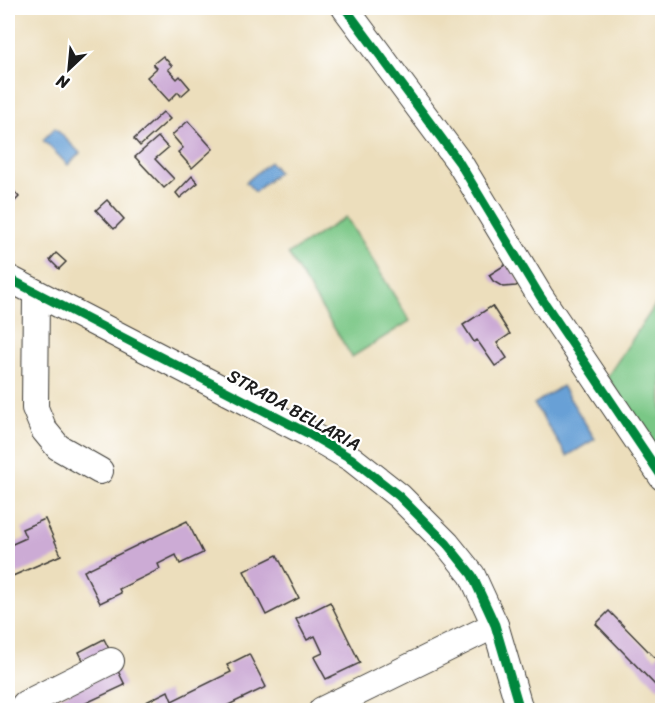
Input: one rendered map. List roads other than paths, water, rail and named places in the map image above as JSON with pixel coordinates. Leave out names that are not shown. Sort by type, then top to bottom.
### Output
[{"type":"street","points":[[345,8],[459,162],[540,296],[663,477]]},
{"type":"street","name":"STRADA BELLARIA","points":[[8,278],[310,435],[352,459],[399,495],[447,544],[472,575],[495,625],[520,711]]},
{"type":"street","points":[[36,293],[35,408],[44,430],[58,447],[100,471]]},
{"type":"street","points":[[322,711],[495,625]]},
{"type":"street","points":[[20,711],[25,704],[111,661]]},
{"type":"water","points":[[55,128],[80,153],[68,165],[43,140]]},
{"type":"water","points":[[270,162],[278,172],[255,192],[246,182]]},
{"type":"water","points":[[562,386],[595,439],[567,456],[534,404]]}]
